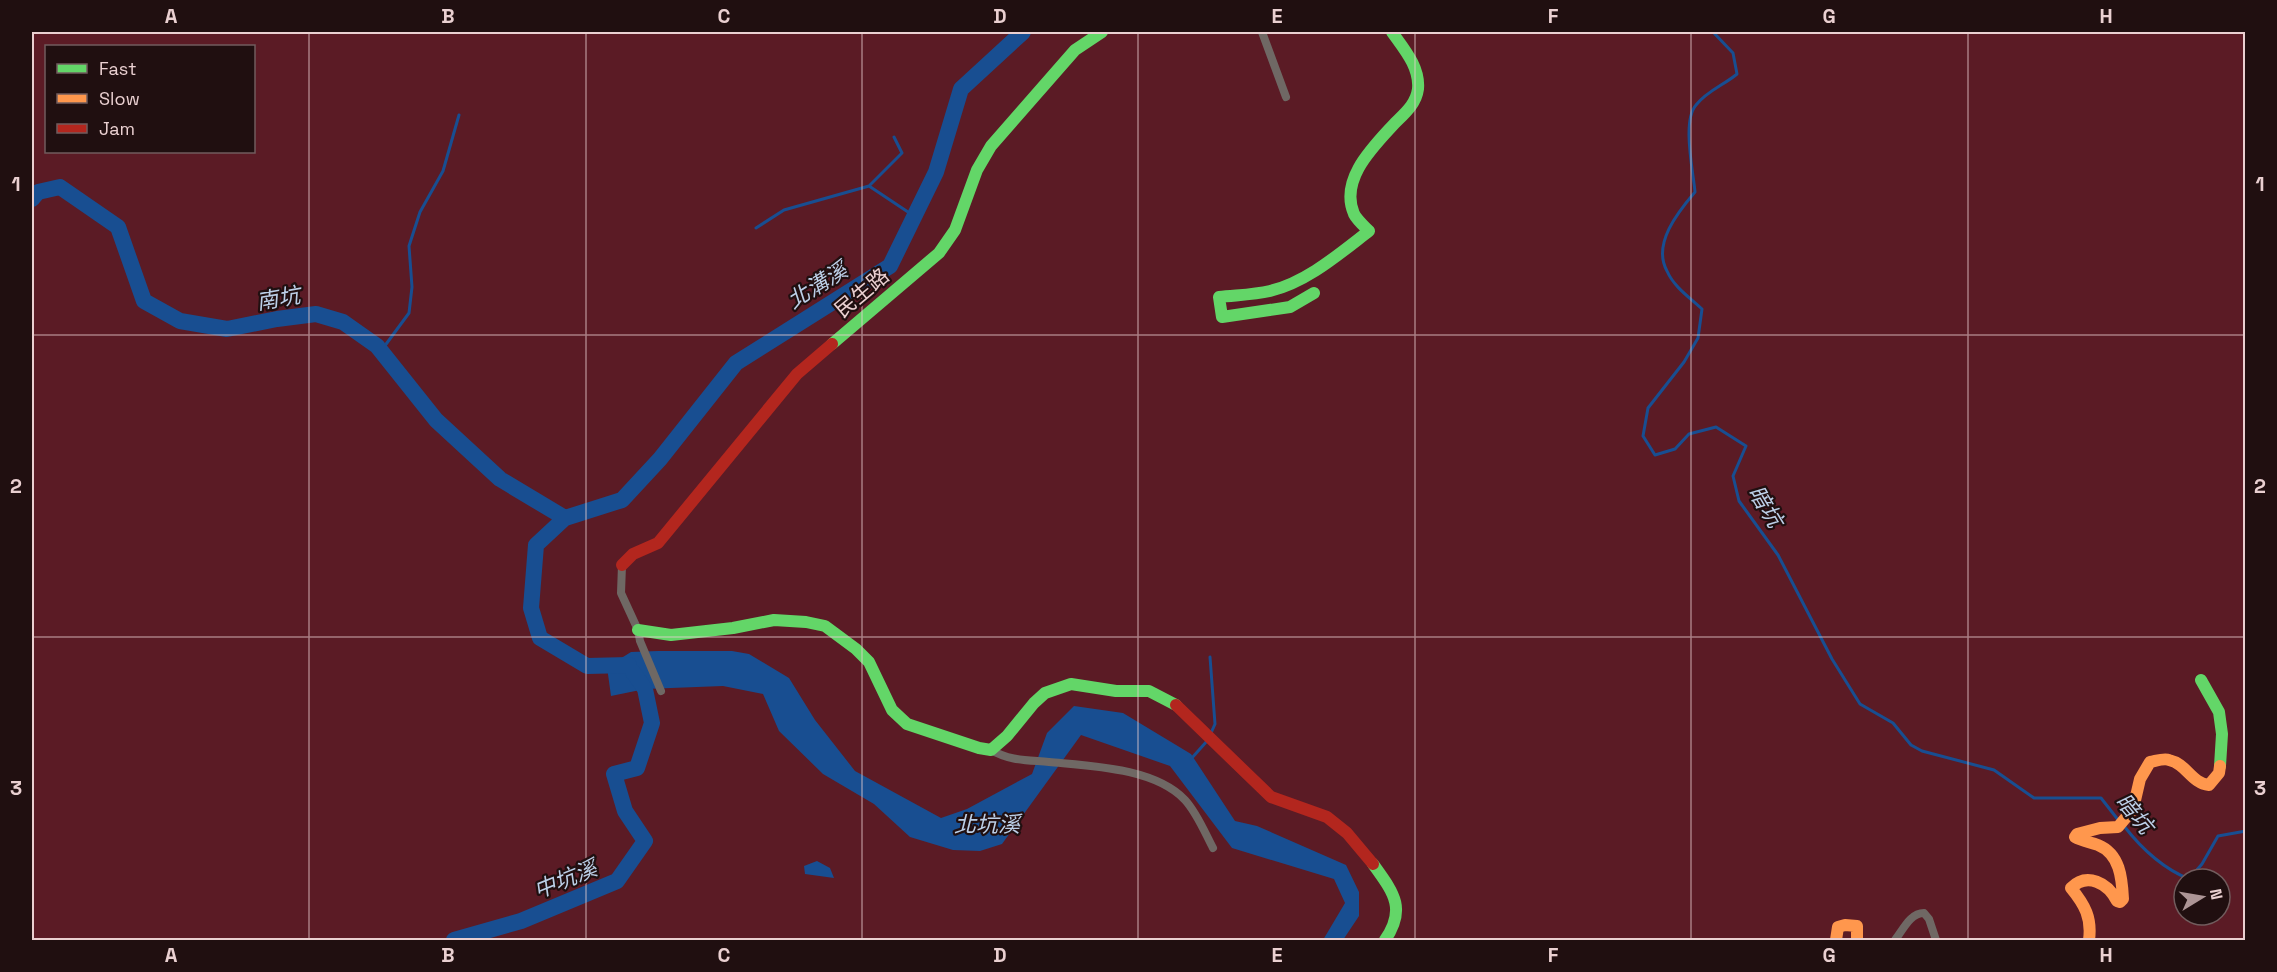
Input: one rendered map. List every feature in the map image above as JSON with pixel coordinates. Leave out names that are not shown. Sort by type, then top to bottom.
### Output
[{"type":"street","name":"民生路","points":[[622,565],[633,554],[658,543],[797,374],[939,253],[956,230],[977,170],[991,146],[1075,50],[1102,32]]},
{"type":"street","points":[[1262,32],[1286,97]]},
{"type":"street","points":[[1314,293],[1290,307],[1222,317],[1219,297],[1272,291],[1307,276],[1344,252],[1369,231],[1354,214],[1350,195],[1355,176],[1373,148],[1416,99],[1417,77],[1413,62],[1392,32]]},
{"type":"street","points":[[622,565],[621,593],[661,691]]},
{"type":"street","points":[[639,635],[671,635],[733,628],[774,620],[825,626],[856,649],[868,662],[892,710],[907,724],[991,750],[1006,758],[1135,774],[1169,786],[1186,801],[1213,848]]},
{"type":"street","points":[[2089,940],[2090,918],[2087,908],[2071,888],[2085,880],[2102,882],[2112,889],[2120,902],[2123,899],[2122,884],[2119,867],[2109,852],[2100,846],[2075,837],[2077,834],[2100,828],[2118,827],[2125,820],[2138,794],[2140,779],[2150,762],[2168,759],[2189,770],[2192,777],[2203,785],[2209,785],[2219,773],[2222,734],[2219,712],[2201,680]]},
{"type":"street","points":[[991,750],[1007,736],[1045,693],[1071,684],[1116,691],[1149,691],[1175,704],[1271,797],[1317,812],[1340,825],[1388,884],[1393,895],[1398,908],[1398,921],[1385,940]]},
{"type":"street","points":[[1895,940],[1912,916],[1924,913],[1929,919],[1936,940]]},
{"type":"street","points":[[1836,940],[1838,927],[1845,925],[1857,926],[1857,940]]},
{"type":"shaded area","points":[[32,32],[2245,32],[2245,940],[32,940]]},
{"type":"water","name":"北坑溪","points":[[732,651],[749,654],[789,678],[815,720],[855,771],[941,818],[967,809],[1032,774],[1047,733],[1074,706],[1123,713],[1191,754],[1235,821],[1257,826],[1346,865],[1359,892],[1359,916],[1343,940],[1323,940],[1345,903],[1334,879],[1232,848],[1170,766],[1081,735],[1002,844],[980,851],[953,850],[910,837],[874,804],[823,774],[779,731],[763,694],[723,686],[645,689],[611,696],[607,667],[631,652]]},
{"type":"water","points":[[817,861],[830,868],[834,878],[805,874],[804,866]]},
{"type":"waterway","name":"北溝溪","points":[[629,665],[587,666],[540,638],[531,608],[536,545],[565,518],[622,500],[660,459],[736,363],[890,266],[936,172],[961,89],[1023,32]]},
{"type":"waterway","name":"暗坑","points":[[1713,32],[1733,53],[1737,74],[1705,96],[1692,112],[1689,134],[1695,192],[1669,229],[1663,250],[1663,261],[1670,277],[1682,292],[1702,309],[1698,338],[1684,362],[1648,408],[1643,436],[1655,455],[1675,449],[1689,434],[1716,427],[1746,446],[1733,476],[1739,501],[1778,555],[1832,659],[1860,704],[1893,723],[1911,745],[1922,751],[1994,770],[2034,798],[2101,798],[2119,821]]},
{"type":"waterway","points":[[381,351],[409,313],[412,287],[409,246],[420,212],[443,171],[459,115]]},
{"type":"waterway","points":[[869,186],[902,153],[894,137]]},
{"type":"waterway","points":[[756,228],[784,210],[869,186],[914,216]]},
{"type":"waterway","name":"南坑","points":[[32,199],[38,192],[60,187],[118,227],[144,301],[180,321],[227,329],[316,314],[343,322],[377,346],[436,420],[500,479],[565,518]]},
{"type":"waterway","points":[[1210,657],[1215,724],[1211,733]]},
{"type":"waterway","name":"中坑溪","points":[[454,940],[521,921],[617,881],[645,841],[625,811],[614,774],[637,768],[652,723],[645,689],[633,672]]},
{"type":"waterway","points":[[1191,759],[1207,741]]},
{"type":"waterway","name":"暗坑","points":[[2124,826],[2153,857],[2172,870]]},
{"type":"waterway","name":"暗坑","points":[[2199,867],[2218,836],[2246,831]]},
{"type":"traffic: fast","points":[[832,344],[939,253],[955,230],[977,170],[991,146],[1075,50],[1102,32]]},
{"type":"traffic: fast","points":[[1314,293],[1290,307],[1222,317],[1219,297],[1251,294],[1284,287],[1310,274],[1369,231],[1354,214],[1351,188],[1355,176],[1369,153],[1410,108],[1418,89],[1414,66],[1392,32]]},
{"type":"traffic: fast","points":[[638,630],[671,635],[733,628],[774,620],[825,626],[856,649],[869,662],[892,710],[907,724],[991,750],[1007,736],[1045,693],[1071,684],[1116,691],[1149,691],[1176,705]]},
{"type":"traffic: fast","points":[[2201,680],[2219,712],[2222,734],[2220,766]]},
{"type":"traffic: fast","points":[[1373,864],[1395,900],[1395,919],[1385,940]]},
{"type":"traffic: slow","points":[[2089,940],[2086,912],[2071,888],[2077,883],[2090,880],[2103,885],[2120,902],[2123,899],[2122,883],[2111,854],[2098,845],[2075,837],[2077,834],[2100,828],[2118,827],[2133,809],[2140,779],[2150,762],[2165,759],[2175,762],[2198,781],[2209,785],[2219,773],[2220,766]]},
{"type":"traffic: slow","points":[[1836,940],[1838,927],[1845,925],[1857,926],[1857,940]]},
{"type":"traffic: jam","points":[[622,565],[633,554],[658,543],[797,374],[832,344]]},
{"type":"traffic: jam","points":[[1176,705],[1271,797],[1327,817],[1347,833],[1373,864]]}]
